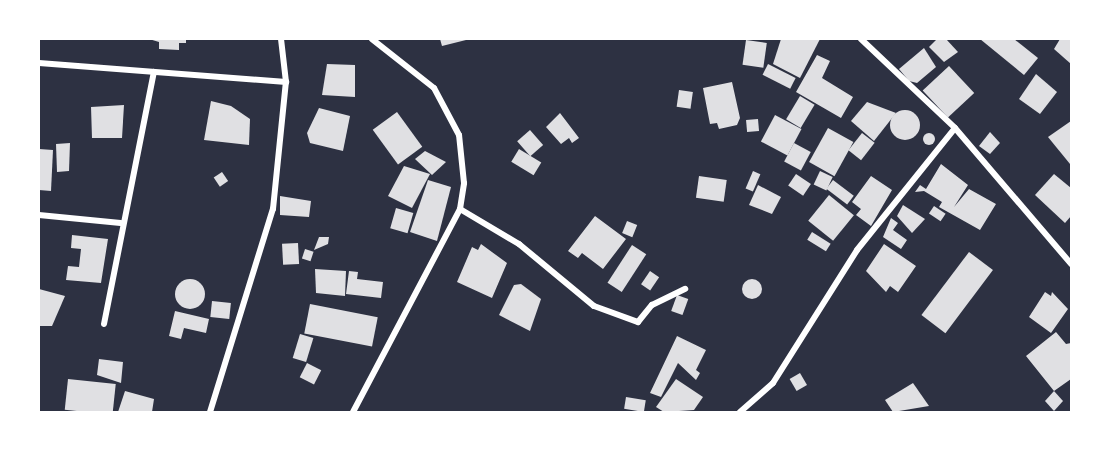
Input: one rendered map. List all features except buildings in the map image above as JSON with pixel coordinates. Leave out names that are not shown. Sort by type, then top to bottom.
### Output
[{"type":"street","points":[[210,412],[273,208],[286,81],[281,39]]},
{"type":"street","points":[[354,412],[460,209],[463,157],[448,111],[434,88],[372,39]]},
{"type":"street","points":[[861,39],[955,128],[1071,264]]},
{"type":"street","points":[[39,63],[286,81]]},
{"type":"street","points":[[104,324],[121,223],[154,72]]},
{"type":"street","points":[[740,412],[773,383],[857,250],[955,128]]},
{"type":"street","points":[[460,209],[519,244],[594,306],[638,322],[652,305],[685,289]]},
{"type":"street","points":[[39,215],[121,223]]}]
